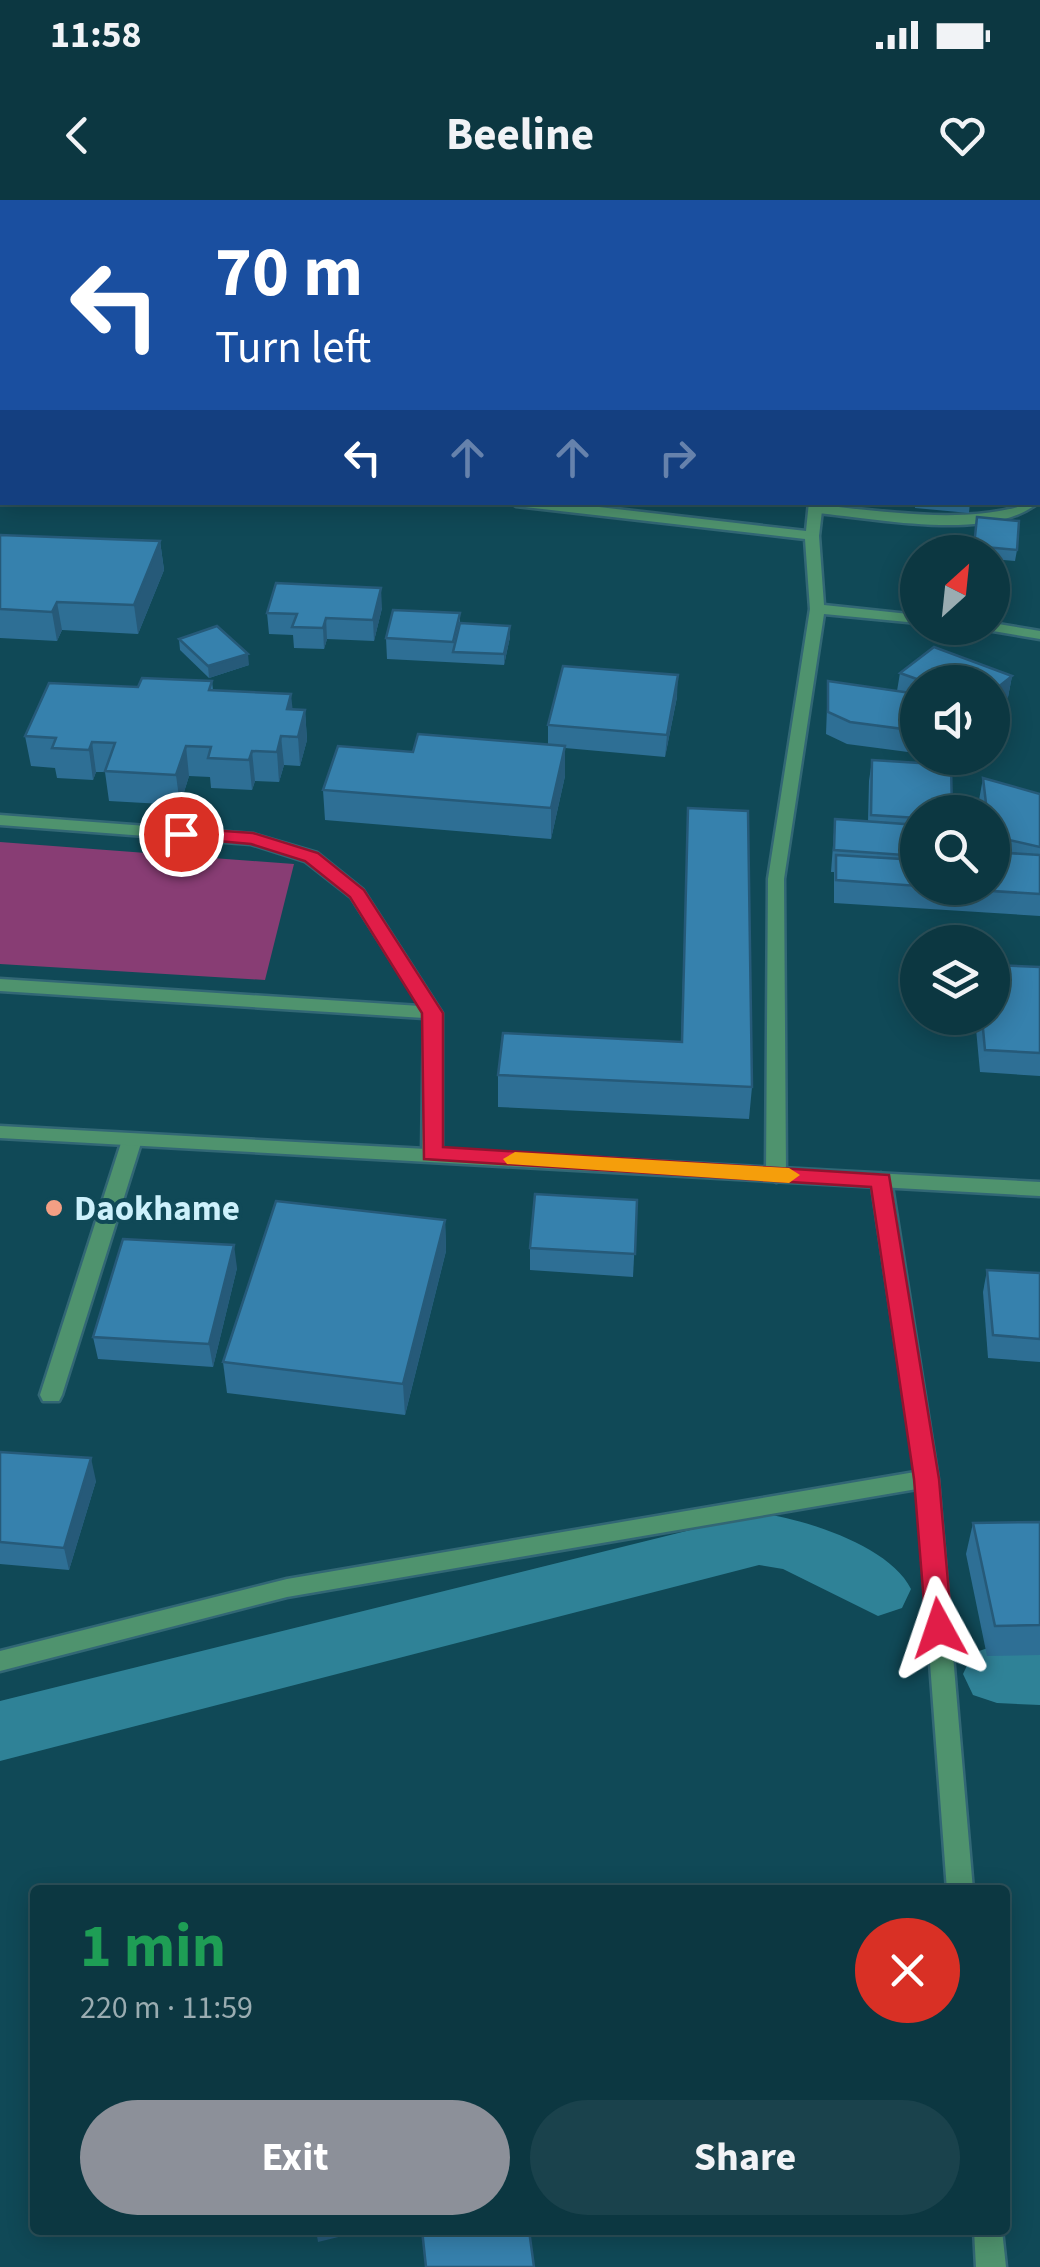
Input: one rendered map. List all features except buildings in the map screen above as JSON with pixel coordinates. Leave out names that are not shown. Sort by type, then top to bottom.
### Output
[{"type":"street","points":[[542,505],[812,536]]},
{"type":"street","points":[[776,1175],[776,879],[817,609],[812,536],[816,506],[976,519],[1021,512],[1029,505]]},
{"type":"street","points":[[817,609],[900,618]]},
{"type":"street","points":[[1010,631],[1040,635]]},
{"type":"street","points":[[0,820],[253,839],[311,857],[357,894],[433,1013],[432,1154]]},
{"type":"street","points":[[0,984],[433,1013]]},
{"type":"street","points":[[0,1132],[1040,1189]]},
{"type":"street","points":[[51,1395],[132,1140]]},
{"type":"street","points":[[881,1180],[927,1479],[960,1885]]},
{"type":"street","points":[[0,1660],[287,1588],[927,1479]]},
{"type":"street","points":[[988,2235],[991,2267]]},
{"type":"shaded area","points":[[0,842],[294,864],[265,980],[0,964]]},
{"type":"waterway","points":[[0,1731],[759,1539],[795,1544],[878,1589]]},
{"type":"waterway","points":[[997,1674],[1040,1676]]},
{"type":"slow traffic","points":[[515,1159],[789,1175]]},
{"type":"place","name":"Daokhame","points":[[54,1208]]},
{"type":"route","points":[[181,834],[253,839],[311,857],[357,894],[433,1013],[432,1154],[881,1180],[927,1479],[939,1628]]}]
